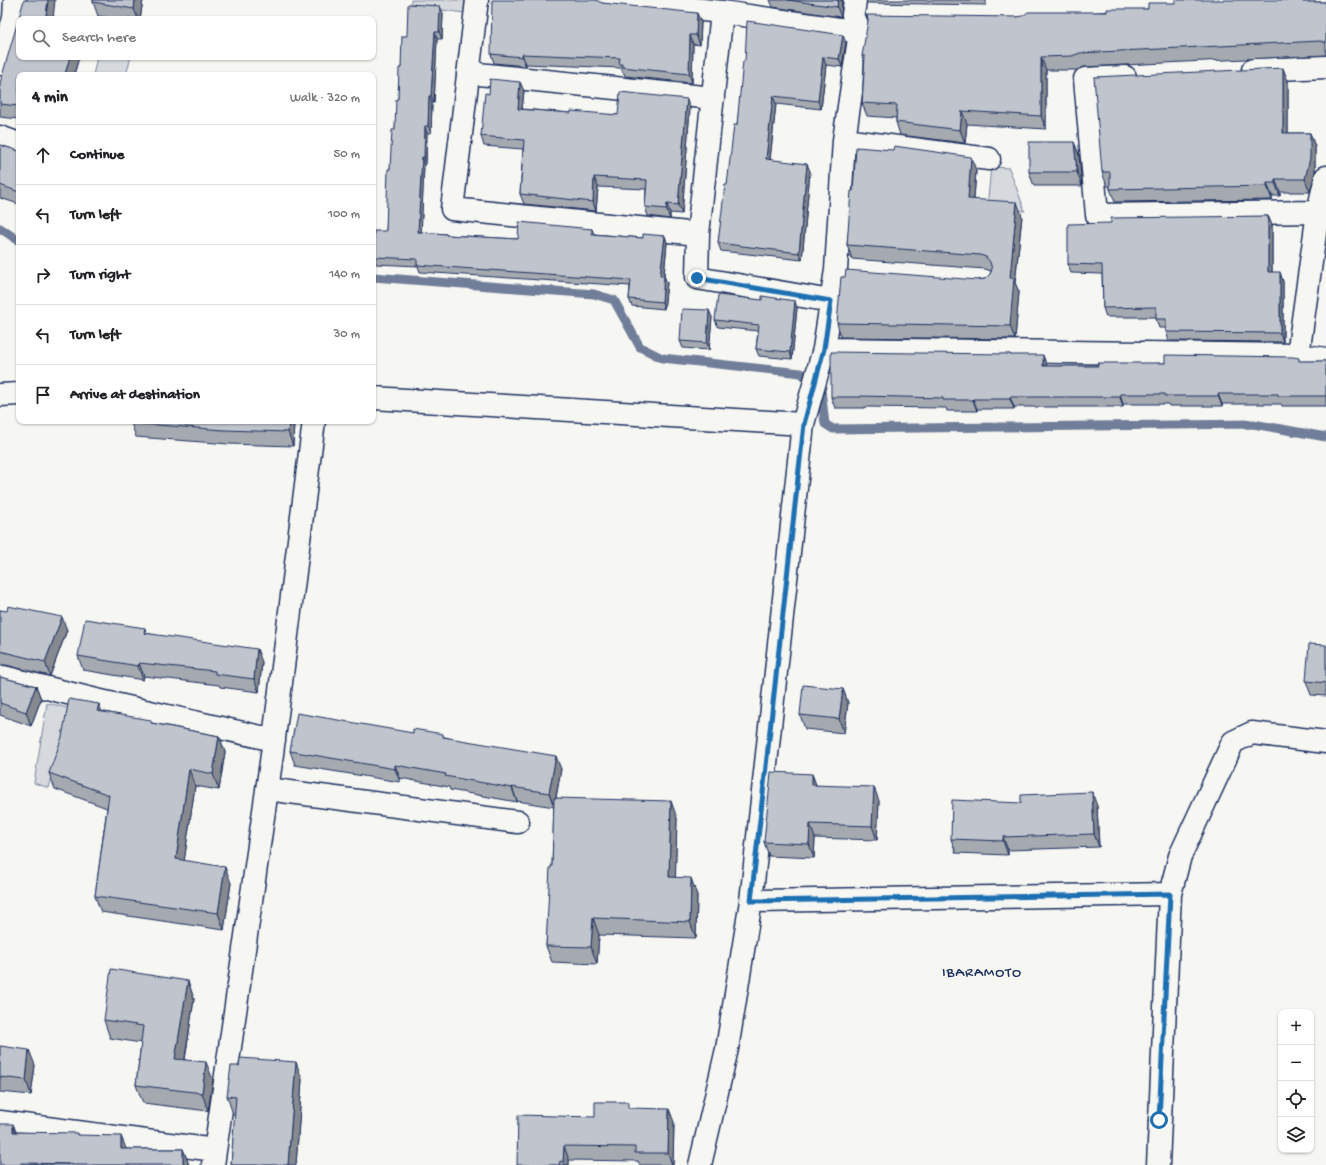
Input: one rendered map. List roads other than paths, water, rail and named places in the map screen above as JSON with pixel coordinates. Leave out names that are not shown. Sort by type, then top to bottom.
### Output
[{"type":"street","points":[[477,0],[452,209],[698,234]]},
{"type":"street","points":[[607,0],[722,12],[876,16]]},
{"type":"street","points":[[0,64],[16,12]]},
{"type":"street","points":[[722,12],[698,234],[697,278],[831,301]]},
{"type":"street","points":[[700,1165],[728,1049],[751,901],[804,424],[821,360],[831,301],[844,271],[844,140],[856,16]]},
{"type":"street","points":[[1233,71],[1326,67]]},
{"type":"street","points":[[468,72],[713,98]]},
{"type":"street","points":[[1147,76],[1085,79],[1097,215],[1318,212]]},
{"type":"street","points":[[0,137],[16,143]]},
{"type":"street","points":[[844,140],[989,159]]},
{"type":"street","points":[[1298,355],[1318,212],[1326,177]]},
{"type":"street","points":[[821,360],[1298,355],[1326,359]]},
{"type":"street","points":[[0,395],[16,394]]},
{"type":"street","points":[[376,398],[804,424]]},
{"type":"street","points":[[0,1122],[214,1158],[274,740],[314,424]]},
{"type":"street","points":[[3,677],[96,700],[274,740]]},
{"type":"street","points":[[1158,1165],[1170,894],[1180,856],[1233,742],[1252,733],[1326,742]]},
{"type":"street","points":[[267,789],[518,822]]},
{"type":"street","points":[[751,901],[1170,894]]},
{"type":"waterway","points":[[0,228],[16,239]]},
{"type":"waterway","points":[[376,277],[594,294],[614,300],[640,347],[662,358],[801,373],[821,390],[825,424],[833,429],[1253,424],[1326,437]]},
{"type":"district","name":"IBARAMOTO","points":[[982,973]]}]
